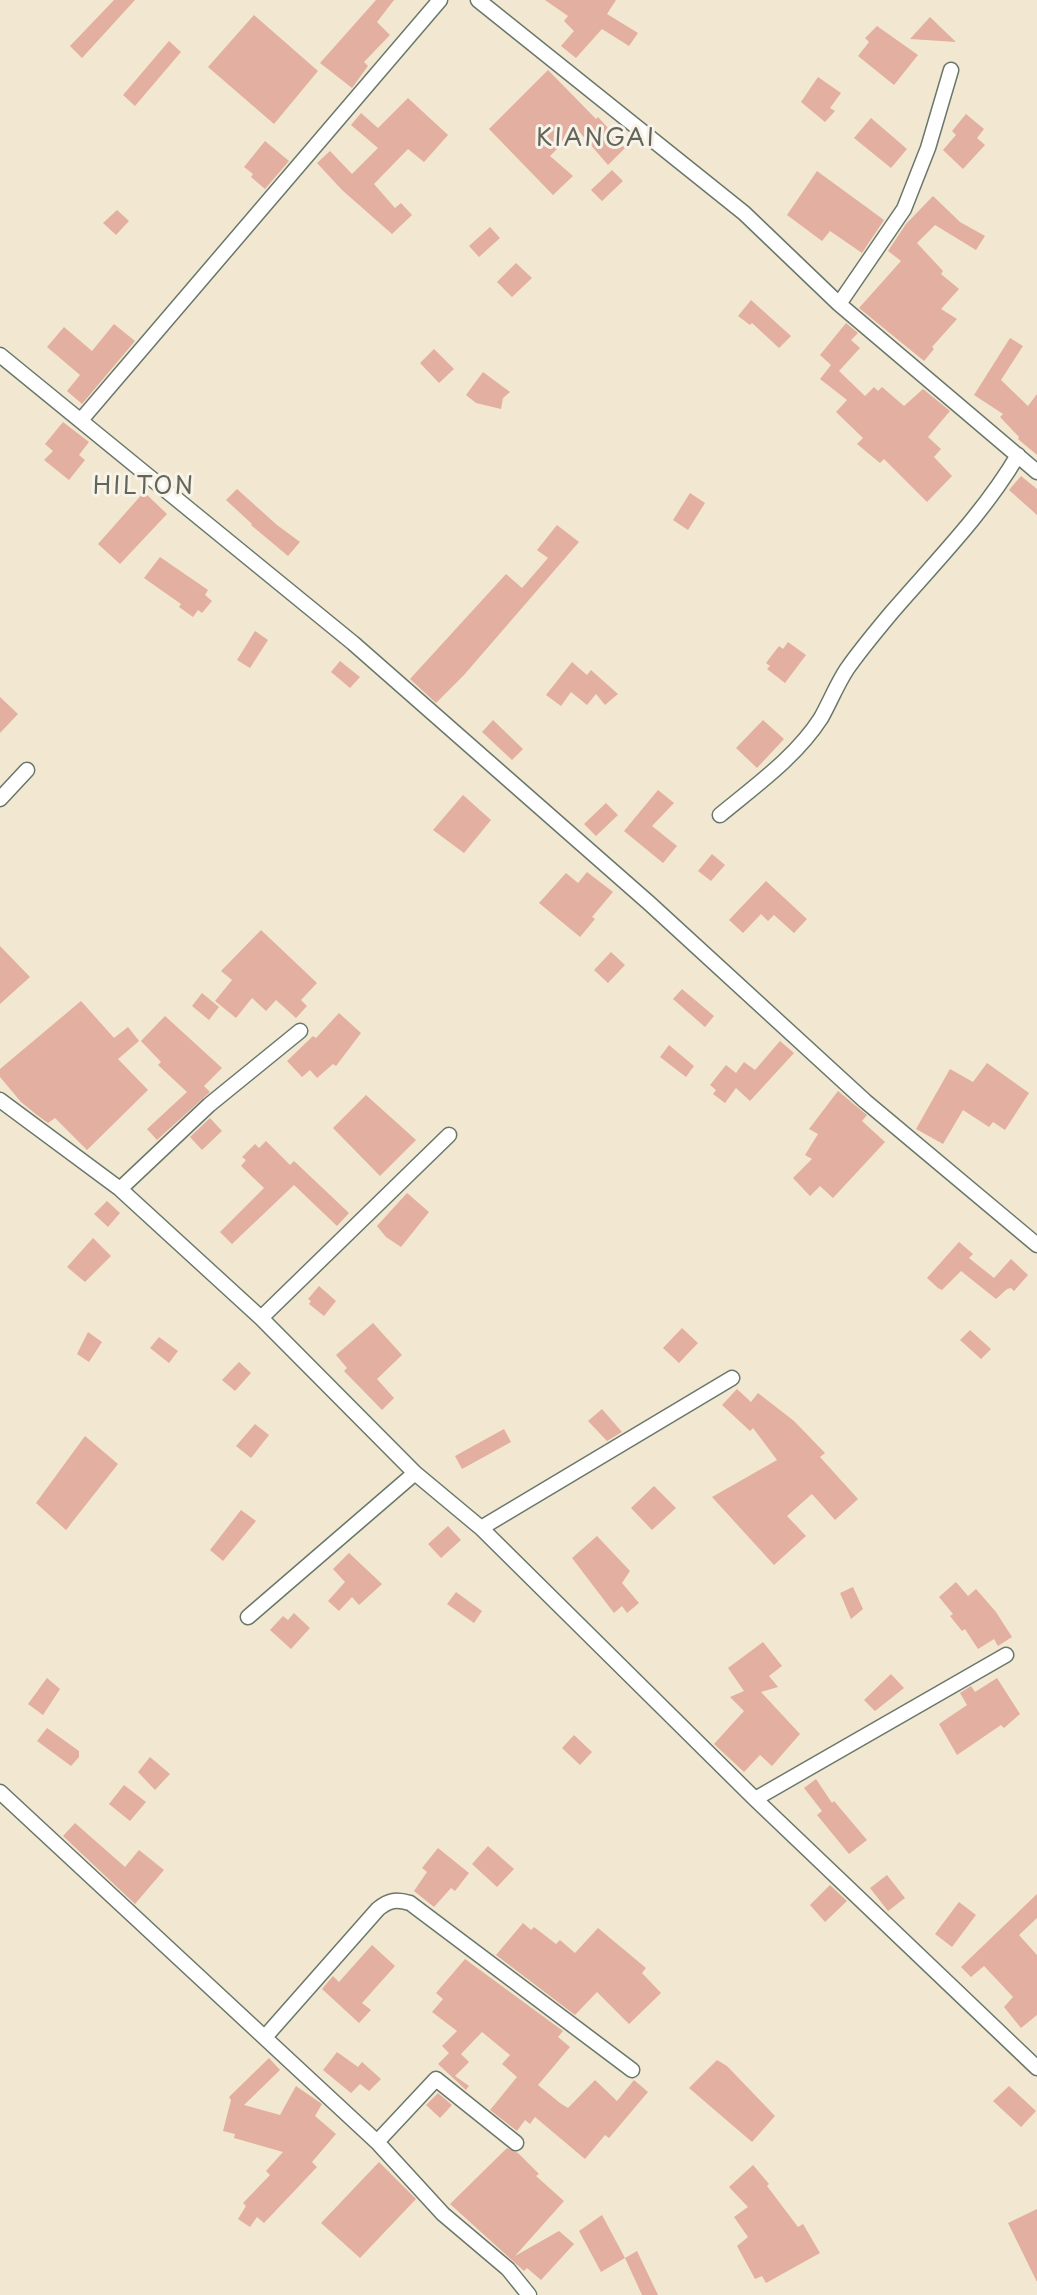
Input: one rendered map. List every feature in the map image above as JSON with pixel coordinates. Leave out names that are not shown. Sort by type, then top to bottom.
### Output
[{"type":"street","points":[[81,420],[440,0]]},
{"type":"street","points":[[478,0],[744,213],[839,304],[1037,472]]},
{"type":"street","points":[[839,304],[904,209],[928,148],[951,70]]},
{"type":"street","points":[[0,355],[353,643],[649,903],[865,1101],[1037,1245]]},
{"type":"street","points":[[720,815],[779,765],[801,741],[820,718],[853,661],[971,522],[1018,455]]},
{"type":"street","points":[[0,799],[27,770]]},
{"type":"street","points":[[120,1189],[209,1105],[300,1031]]},
{"type":"street","points":[[0,1100],[120,1189],[261,1318],[415,1473],[481,1528],[755,1799],[1037,2068]]},
{"type":"street","points":[[261,1318],[449,1135]]},
{"type":"street","points":[[481,1528],[732,1378]]},
{"type":"street","points":[[248,1617],[415,1473]]},
{"type":"street","points":[[755,1799],[1006,1655]]},
{"type":"street","points":[[0,1792],[377,2142],[443,2214],[508,2269],[529,2295]]},
{"type":"street","points":[[265,2037],[378,1909],[387,1902],[398,1900],[410,1903],[632,2070]]},
{"type":"street","points":[[377,2142],[436,2079],[516,2143]]},
{"type":"building","points":[[114,0],[135,0],[82,58],[70,46]]},
{"type":"building","points":[[376,0],[394,0],[377,22],[390,35],[364,62],[368,66],[352,88],[320,63]]},
{"type":"building","points":[[545,0],[616,0],[607,14],[638,33],[629,46],[602,29],[576,58],[561,46],[574,31],[564,21],[568,16]]},
{"type":"building","points":[[254,15],[318,71],[274,124],[208,67]]},
{"type":"building","points":[[930,17],[956,42],[910,39]]},
{"type":"building","points":[[877,26],[918,55],[894,85],[858,56],[869,42],[865,38]]},
{"type":"building","points":[[169,41],[181,52],[135,106],[123,95]]},
{"type":"building","points":[[548,70],[596,119],[598,117],[608,128],[606,130],[625,148],[608,165],[577,129],[550,156],[573,176],[553,195],[489,129]]},
{"type":"building","points":[[818,77],[841,93],[830,108],[835,111],[825,122],[801,102]]},
{"type":"building","points":[[408,98],[448,135],[424,162],[408,149],[374,184],[395,208],[401,203],[412,215],[392,234],[342,190],[317,163],[330,151],[352,174],[378,148],[351,125],[361,113],[378,128]]},
{"type":"building","points":[[966,114],[984,129],[977,138],[985,145],[963,169],[943,150],[956,135],[952,131]]},
{"type":"building","points":[[871,118],[907,149],[891,168],[854,138]]},
{"type":"building","points":[[265,141],[289,161],[265,189],[244,167]]},
{"type":"building","points":[[612,170],[623,181],[602,201],[591,190]]},
{"type":"building","points":[[817,171],[884,220],[862,253],[830,231],[822,241],[787,215]]},
{"type":"building","points":[[933,196],[960,222],[985,236],[976,250],[935,225],[917,243],[943,271],[941,274],[959,289],[941,309],[957,319],[924,361],[859,308],[901,261],[888,251],[906,224]]},
{"type":"building","points":[[117,210],[129,221],[116,235],[103,223]]},
{"type":"building","points":[[490,227],[500,238],[479,257],[469,246]]},
{"type":"building","points":[[516,263],[532,278],[512,297],[497,282]]},
{"type":"building","points":[[751,300],[791,336],[779,348],[752,323],[750,325],[738,316]]},
{"type":"building","points":[[846,323],[858,333],[851,340],[860,348],[839,371],[865,396],[874,387],[878,391],[882,387],[904,406],[923,389],[950,411],[928,437],[941,449],[934,457],[952,476],[927,502],[884,459],[880,463],[857,444],[863,438],[836,412],[847,400],[820,379],[831,365],[820,355]]},
{"type":"building","points":[[114,324],[135,341],[82,404],[67,391],[80,375],[47,347],[64,327],[92,351]]},
{"type":"building","points":[[1010,338],[1023,346],[1001,380],[1028,406],[1037,394],[1037,455],[1018,439],[1000,417],[1003,414],[974,395]]},
{"type":"building","points":[[434,349],[454,369],[439,383],[420,363]]},
{"type":"building","points":[[483,372],[510,392],[503,398],[501,409],[476,403],[466,395]]},
{"type":"building","points":[[63,422],[89,442],[79,455],[85,460],[69,480],[44,460],[53,451],[45,444]]},
{"type":"building","points":[[1021,476],[1037,489],[1037,515],[1009,490]]},
{"type":"building","points":[[237,489],[300,542],[288,556],[226,500]]},
{"type":"building","points":[[144,492],[167,514],[120,564],[98,544]]},
{"type":"building","points":[[690,493],[705,503],[688,530],[673,520]]},
{"type":"building","points":[[557,525],[579,542],[436,703],[410,679],[506,574],[522,588],[548,558],[537,550]]},
{"type":"building","points":[[160,557],[208,590],[205,595],[212,601],[202,613],[198,610],[193,617],[179,607],[181,604],[144,578]]},
{"type":"building","points":[[255,631],[268,640],[250,668],[237,660]]},
{"type":"building","points":[[788,642],[806,655],[785,683],[767,669],[770,666],[766,663],[779,646],[783,649]]},
{"type":"building","points":[[340,661],[360,677],[350,688],[331,672]]},
{"type":"building","points":[[572,662],[587,675],[591,670],[618,694],[605,705],[596,694],[587,705],[571,692],[561,706],[546,695]]},
{"type":"building","points":[[0,697],[18,714],[0,733]]},
{"type":"building","points":[[493,720],[523,749],[512,760],[482,732]]},
{"type":"building","points":[[763,720],[784,739],[757,768],[736,748]]},
{"type":"building","points":[[658,790],[674,803],[652,826],[677,846],[663,863],[624,831]]},
{"type":"building","points":[[463,795],[491,820],[464,853],[433,830]]},
{"type":"building","points":[[606,803],[618,815],[596,836],[584,824]]},
{"type":"building","points":[[712,854],[725,865],[711,881],[698,871]]},
{"type":"building","points":[[587,872],[613,892],[580,937],[539,903],[566,873],[578,883]]},
{"type":"building","points":[[766,881],[807,919],[794,933],[774,915],[768,921],[761,914],[743,933],[729,920]]},
{"type":"building","points":[[261,930],[317,983],[301,1000],[307,1006],[296,1018],[276,1000],[266,1011],[252,998],[236,1018],[215,1001],[232,980],[221,971]]},
{"type":"building","points":[[0,946],[30,977],[0,1004]]},
{"type":"building","points":[[611,952],[625,965],[608,983],[594,970]]},
{"type":"building","points":[[682,989],[714,1016],[705,1027],[673,999]]},
{"type":"building","points":[[202,993],[219,1007],[209,1020],[192,1006]]},
{"type":"building","points":[[81,1001],[114,1038],[128,1027],[139,1041],[118,1059],[148,1090],[87,1150],[55,1118],[48,1123],[21,1102],[0,1077],[0,1069]]},
{"type":"building","points":[[339,1013],[361,1033],[336,1066],[333,1064],[317,1078],[310,1070],[302,1077],[287,1061],[313,1036],[316,1038]]},
{"type":"building","points":[[165,1016],[222,1068],[204,1086],[210,1092],[157,1140],[147,1129],[187,1092],[158,1065],[161,1062],[141,1041]]},
{"type":"building","points":[[780,1041],[794,1053],[750,1101],[736,1088],[725,1103],[713,1094],[716,1090],[710,1085],[726,1065],[736,1073],[744,1062],[755,1070]]},
{"type":"building","points":[[669,1045],[694,1066],[686,1077],[660,1057]]},
{"type":"building","points":[[987,1063],[1029,1093],[1005,1130],[993,1122],[989,1127],[963,1110],[943,1144],[916,1129],[950,1069],[973,1082]]},
{"type":"building","points":[[838,1091],[867,1115],[862,1121],[885,1142],[833,1198],[820,1186],[810,1196],[793,1178],[812,1159],[805,1155],[818,1134],[809,1129]]},
{"type":"building","points":[[366,1095],[416,1140],[380,1176],[333,1128]]},
{"type":"building","points":[[210,1118],[222,1131],[202,1150],[190,1137]]},
{"type":"building","points":[[266,1141],[290,1165],[294,1161],[349,1213],[337,1226],[294,1185],[232,1244],[220,1232],[264,1188],[241,1166],[246,1160],[242,1157],[255,1144],[259,1148]]},
{"type":"building","points":[[407,1193],[429,1212],[401,1247],[377,1226]]},
{"type":"building","points":[[107,1201],[120,1213],[108,1227],[94,1214]]},
{"type":"building","points":[[93,1238],[111,1256],[85,1282],[67,1267]]},
{"type":"building","points":[[959,1242],[973,1254],[969,1258],[994,1278],[1011,1259],[1028,1275],[1014,1291],[1007,1289],[996,1299],[961,1271],[942,1290],[927,1278]]},
{"type":"building","points":[[319,1286],[336,1301],[324,1316],[309,1304],[311,1301],[308,1299]]},
{"type":"building","points":[[373,1323],[402,1355],[377,1379],[394,1398],[382,1410],[344,1371],[347,1368],[336,1355]]},
{"type":"building","points":[[682,1328],[698,1343],[679,1363],[663,1348]]},
{"type":"building","points":[[970,1330],[991,1349],[981,1359],[960,1340]]},
{"type":"building","points":[[88,1332],[102,1342],[89,1362],[77,1354]]},
{"type":"building","points":[[159,1337],[178,1351],[169,1363],[150,1348]]},
{"type":"building","points":[[239,1362],[251,1373],[235,1391],[222,1380]]},
{"type":"building","points":[[737,1389],[751,1402],[758,1393],[794,1421],[825,1453],[820,1457],[858,1499],[835,1520],[812,1494],[787,1516],[806,1536],[774,1565],[712,1497],[777,1460],[753,1428],[750,1431],[722,1405]]},
{"type":"building","points":[[602,1409],[622,1432],[607,1441],[588,1421]]},
{"type":"building","points":[[255,1424],[269,1435],[251,1458],[236,1446]]},
{"type":"building","points":[[504,1429],[511,1442],[462,1469],[455,1456]]},
{"type":"building","points":[[85,1436],[118,1464],[66,1530],[36,1503]]},
{"type":"building","points":[[654,1486],[676,1508],[652,1530],[631,1508]]},
{"type":"building","points":[[241,1510],[256,1521],[223,1561],[210,1550]]},
{"type":"building","points":[[448,1526],[461,1540],[441,1558],[428,1544]]},
{"type":"building","points":[[597,1536],[630,1571],[622,1583],[639,1603],[627,1613],[622,1606],[614,1613],[572,1558]]},
{"type":"building","points":[[349,1553],[382,1584],[359,1605],[352,1597],[339,1611],[328,1601],[345,1582],[333,1569]]},
{"type":"building","points":[[956,1582],[968,1596],[976,1589],[1012,1637],[998,1646],[994,1639],[978,1649],[965,1629],[962,1631],[950,1616],[953,1614],[939,1597]]},
{"type":"building","points":[[853,1587],[863,1609],[851,1619],[840,1593]]},
{"type":"building","points":[[456,1592],[482,1611],[474,1623],[447,1604]]},
{"type":"building","points":[[294,1613],[310,1628],[291,1649],[270,1630],[283,1616],[288,1620]]},
{"type":"building","points":[[763,1642],[782,1666],[769,1676],[778,1687],[761,1692],[800,1734],[772,1766],[760,1755],[744,1772],[714,1744],[744,1711],[730,1697],[744,1691],[728,1668]]},
{"type":"building","points":[[891,1674],[904,1688],[875,1711],[864,1700]]},
{"type":"building","points":[[47,1678],[60,1689],[43,1715],[28,1704]]},
{"type":"building","points":[[997,1678],[1020,1714],[1004,1728],[1001,1725],[957,1755],[939,1724],[967,1705],[960,1693],[971,1686],[975,1692]]},
{"type":"building","points":[[47,1728],[79,1751],[79,1757],[71,1766],[37,1741]]},
{"type":"building","points":[[574,1735],[592,1752],[580,1765],[562,1748]]},
{"type":"building","points":[[150,1757],[170,1774],[155,1790],[138,1772]]},
{"type":"building","points":[[816,1779],[832,1803],[834,1801],[867,1840],[849,1854],[817,1815],[822,1811],[804,1788]]},
{"type":"building","points":[[124,1785],[146,1802],[130,1821],[109,1804]]},
{"type":"building","points":[[75,1823],[125,1867],[139,1850],[164,1870],[135,1904],[63,1836]]},
{"type":"building","points":[[488,1846],[514,1869],[497,1887],[472,1864]]},
{"type":"building","points":[[438,1848],[469,1873],[455,1891],[451,1888],[434,1907],[414,1891],[427,1872],[422,1868]]},
{"type":"building","points":[[887,1875],[905,1898],[888,1911],[870,1888]]},
{"type":"building","points":[[830,1885],[847,1901],[825,1922],[810,1905]]},
{"type":"building","points":[[1037,1894],[1037,1918],[1019,1935],[1037,1955],[1037,2015],[1021,2028],[1004,2007],[1013,1997],[984,1966],[971,1977],[961,1967]]},
{"type":"building","points":[[959,1902],[976,1915],[952,1947],[935,1934]]},
{"type":"building","points":[[523,1923],[531,1930],[534,1927],[556,1944],[560,1940],[575,1953],[598,1928],[646,1968],[642,1973],[661,1993],[629,2024],[597,1992],[575,2015],[496,1955]]},
{"type":"building","points":[[372,1945],[395,1966],[362,2003],[371,2010],[359,2023],[322,1989],[333,1976],[339,1982]]},
{"type":"building","points":[[465,1959],[563,2031],[558,2037],[570,2047],[538,2085],[560,2103],[568,2108],[595,2080],[617,2101],[634,2080],[648,2092],[609,2138],[605,2135],[585,2159],[535,2117],[530,2124],[525,2120],[517,2131],[490,2110],[517,2077],[502,2064],[510,2055],[482,2032],[461,2054],[469,2062],[455,2076],[469,2086],[466,2090],[438,2064],[449,2053],[442,2046],[457,2031],[432,2012],[443,1999],[436,1993]]},
{"type":"building","points":[[337,2052],[358,2067],[362,2062],[381,2079],[369,2091],[360,2084],[351,2093],[323,2070]]},
{"type":"building","points":[[269,2058],[280,2070],[244,2105],[280,2115],[296,2086],[322,2104],[315,2116],[336,2134],[312,2162],[317,2167],[264,2223],[257,2217],[250,2227],[238,2219],[246,2206],[243,2203],[270,2175],[266,2171],[283,2152],[234,2138],[235,2134],[223,2131],[231,2100],[229,2097]]},
{"type":"building","points":[[717,2060],[727,2066],[775,2116],[752,2142],[689,2088]]},
{"type":"building","points":[[1009,2086],[1036,2111],[1021,2127],[993,2101]]},
{"type":"building","points":[[438,2093],[452,2105],[440,2118],[426,2105]]},
{"type":"building","points":[[507,2148],[518,2153],[539,2174],[536,2176],[564,2201],[515,2256],[559,2231],[574,2244],[541,2280],[527,2268],[524,2271],[450,2204]]},
{"type":"building","points":[[379,2162],[416,2199],[360,2258],[321,2223]]},
{"type":"building","points":[[753,2165],[798,2227],[803,2224],[820,2253],[766,2283],[762,2276],[755,2279],[737,2246],[748,2237],[734,2217],[748,2207],[729,2187]]},
{"type":"building","points":[[1037,2209],[1037,2282],[1008,2223]]},
{"type":"building","points":[[602,2215],[625,2258],[601,2272],[579,2231]]},
{"type":"building","points":[[637,2251],[658,2295],[642,2295],[625,2258]]},
{"type":"district","name":"KIANGAI","points":[[596,139]]},
{"type":"district","name":"HILTON","points":[[144,487]]}]
